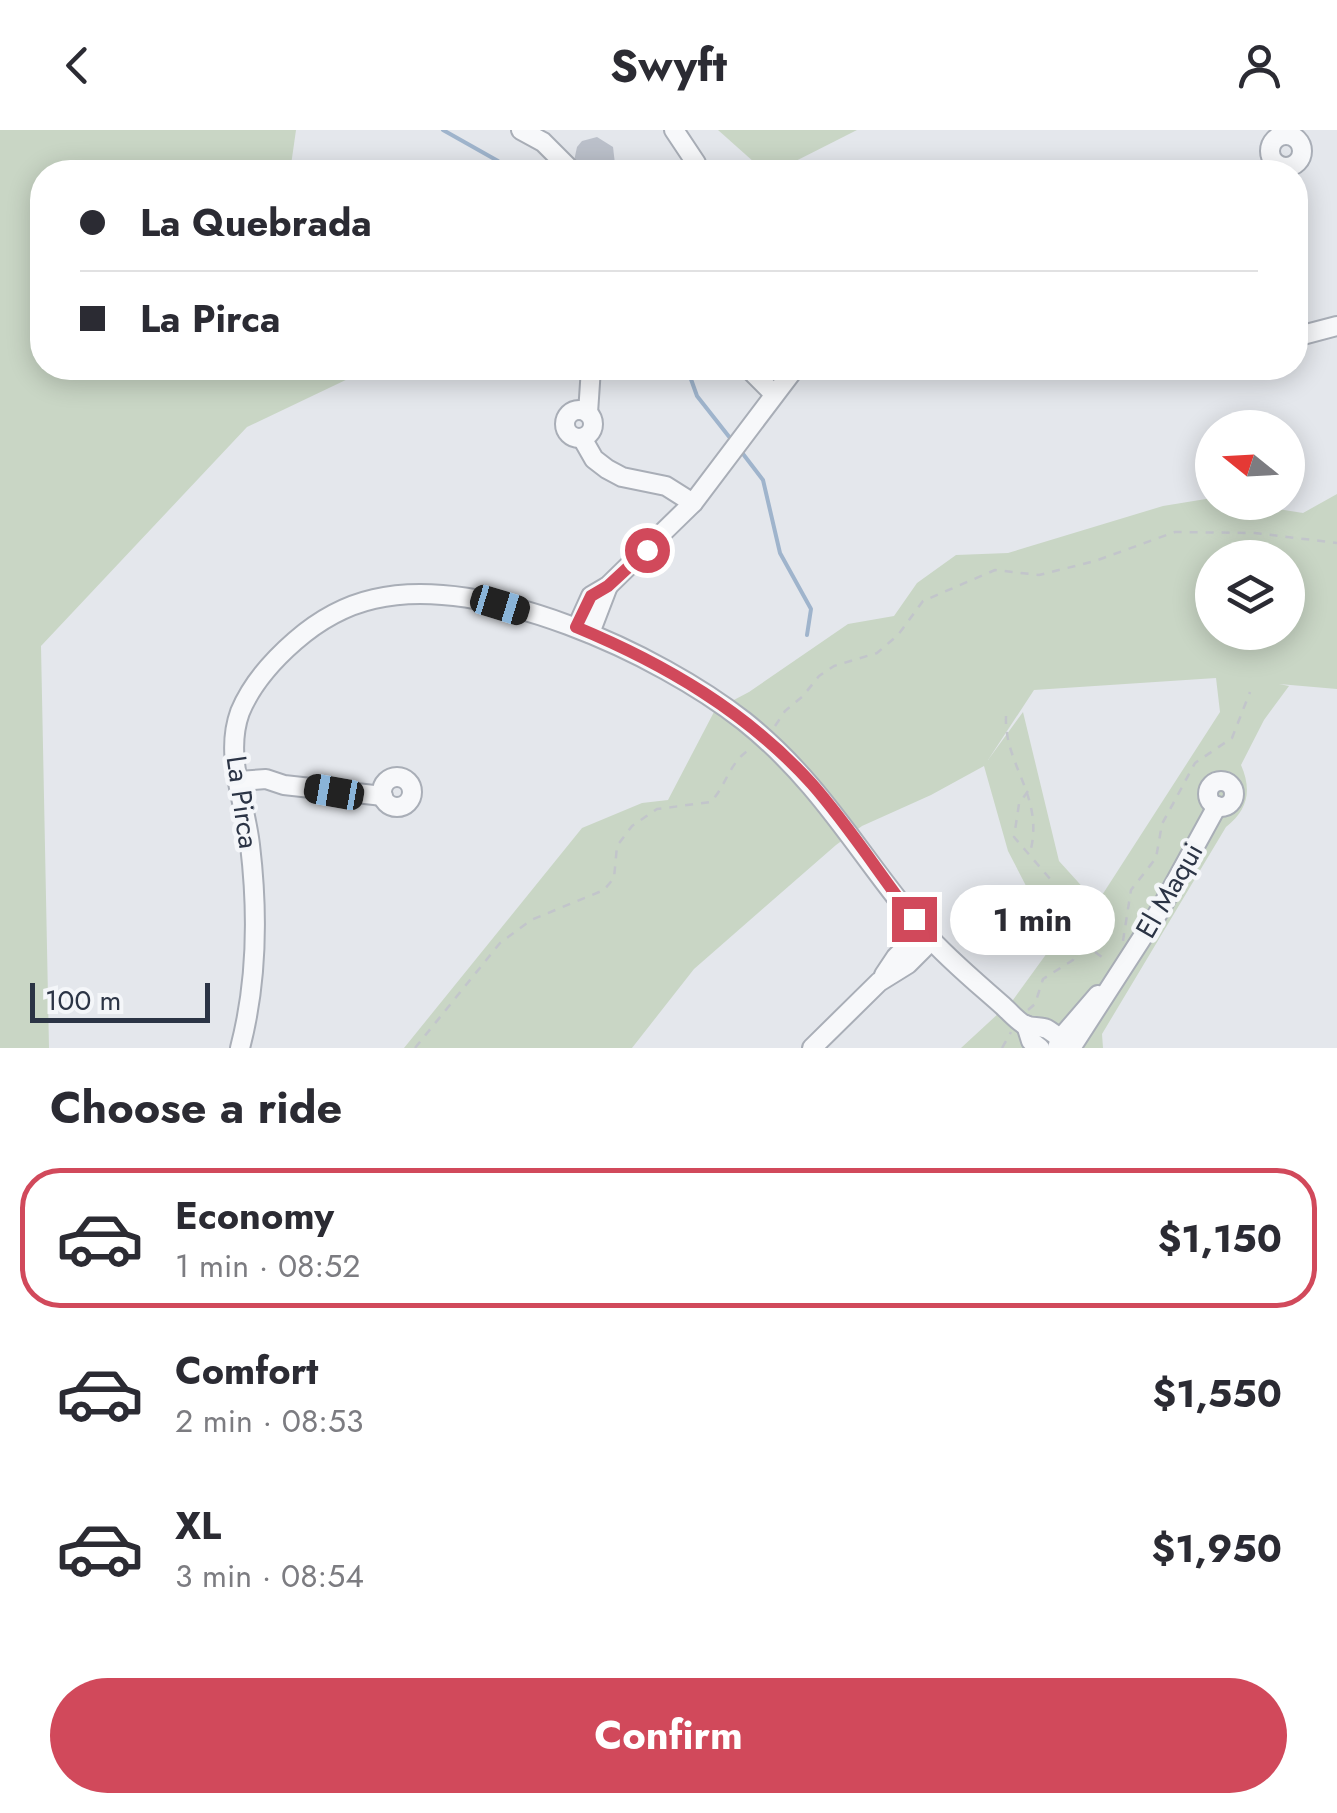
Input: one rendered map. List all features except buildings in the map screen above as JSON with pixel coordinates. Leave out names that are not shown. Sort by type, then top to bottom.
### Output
[{"type":"street","points":[[520,130],[543,142],[561,160]]},
{"type":"street","points":[[674,130],[694,160]]},
{"type":"street","points":[[1308,334],[1337,326]]},
{"type":"street","points":[[590,380],[588,413],[574,411],[565,420],[566,432],[582,438],[594,459],[622,477],[666,486],[693,503]]},
{"type":"street","points":[[760,380],[774,394]]},
{"type":"street","points":[[584,630],[608,586],[693,503],[785,380]]},
{"type":"street","name":"La Pirca","points":[[240,1048],[250,996],[254,930],[251,858],[234,738],[242,708],[254,686],[288,647],[320,620],[376,598],[410,596],[500,605],[584,630],[667,668],[720,703],[767,740],[823,797],[928,935],[1022,1022],[1040,1048]]},
{"type":"street","points":[[240,789],[284,785],[382,796]]},
{"type":"street","name":"El Maqui","points":[[1062,1045],[1160,910],[1217,806]]},
{"type":"street","points":[[812,1048],[879,982],[908,964],[928,935]]},
{"type":"street","name":"La Pirca","points":[[1022,1022],[1045,1028],[1062,1045]]},
{"type":"path","points":[[415,1048],[500,943],[531,920],[604,890],[614,878],[618,846],[632,826],[657,809],[711,802],[732,766],[744,753],[767,740],[785,711],[819,676],[834,666],[877,653],[898,635],[923,602],[995,570],[1040,575],[1095,561],[1175,532],[1254,533],[1337,542]]},
{"type":"path","points":[[1123,942],[1131,890],[1156,858],[1162,824],[1194,763],[1232,738],[1250,692]]},
{"type":"path","points":[[1006,716],[1009,747],[1028,791],[1035,835],[1030,854]]},
{"type":"path","points":[[1028,791],[1018,804],[1014,836],[1051,880],[1068,921],[1082,942],[1108,963],[1116,952]]},
{"type":"path","points":[[1002,1048],[1035,1004],[1042,979],[1073,960],[1082,942]]},
{"type":"green space","points":[[0,130],[296,130],[292,160],[30,160],[30,380],[346,380],[247,427],[41,646],[49,1048],[0,1048]]},
{"type":"green space","points":[[718,130],[857,130],[798,160],[752,160]]},
{"type":"green space","points":[[1337,494],[1337,689],[1279,684],[1289,686],[1264,720],[1241,765],[1247,791],[1243,807],[1226,827],[1102,1034],[1103,1048],[961,1048],[1013,1000],[1055,942],[1008,851],[984,766],[862,826],[836,845],[694,969],[632,1048],[404,1048],[582,828],[642,803],[668,800],[715,710],[749,692],[848,624],[894,616],[917,583],[956,555],[1008,553],[1163,506],[1195,501],[1195,520],[1305,520],[1305,512]],"holes":[[[1216,678],[1220,712],[1097,903],[1059,861],[1023,712],[988,760],[1034,690]]]},
{"type":"waterway","points":[[443,130],[496,160]]},
{"type":"waterway","points":[[691,380],[697,396],[734,443]]},
{"type":"waterway","points":[[740,450],[763,480],[780,553],[811,609],[807,635]]},
{"type":"route","points":[[647,550],[608,586],[591,596],[576,627],[667,668],[767,740],[823,797],[914,919]]}]
